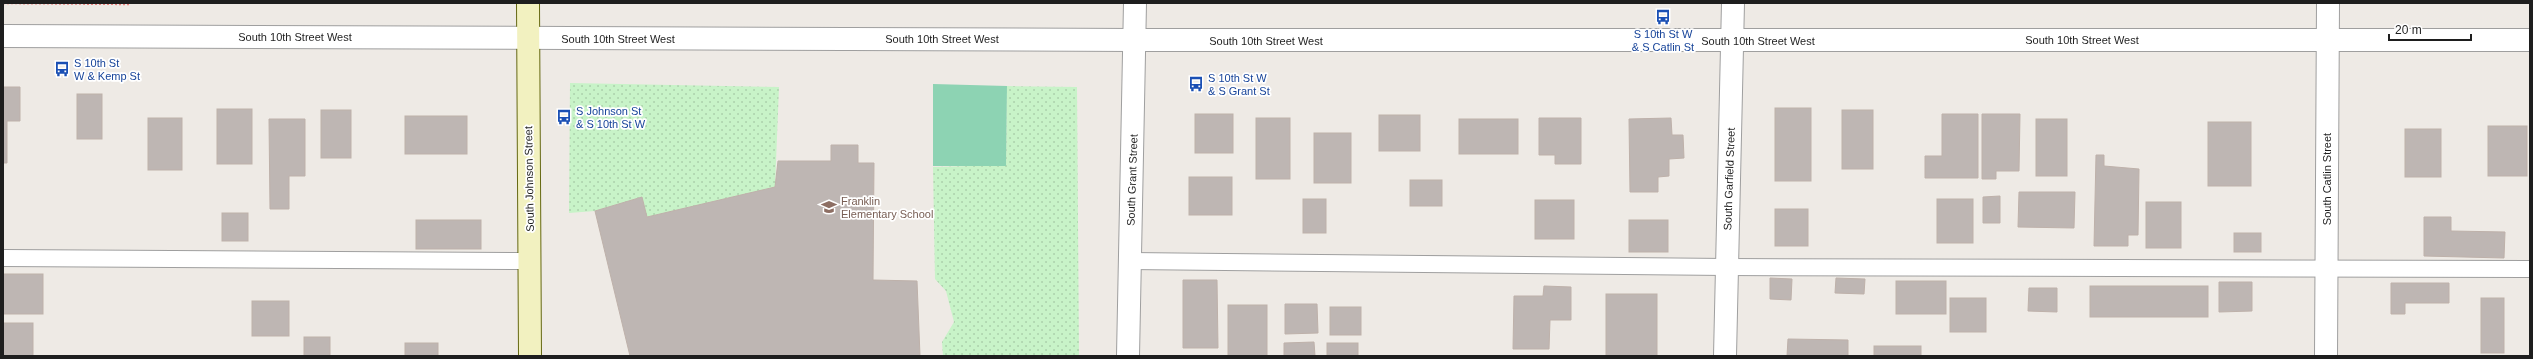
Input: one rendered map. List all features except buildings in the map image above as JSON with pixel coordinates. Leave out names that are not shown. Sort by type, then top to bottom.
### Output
[{"type":"street","name":"South Johnson Street","points":[[528,3],[530,356]]},
{"type":"street","name":"South Grant Street","points":[[1128,356],[1135,3]]},
{"type":"street","name":"South Garfield Street","points":[[1725,356],[1733,3]]},
{"type":"street","name":"South Catlin Street","points":[[2326,356],[2328,3]]},
{"type":"street","name":"South 10th Street West","points":[[3,36],[528,39],[1733,41],[2327,39],[2530,40]]},
{"type":"lane","points":[[3,258],[530,261]]},
{"type":"lane","points":[[1130,261],[1726,267],[2530,269]]},
{"type":"path","points":[[3,3],[131,4]]},
{"type":"green space","points":[[570,83],[779,87],[775,187],[647,217],[642,197],[595,211],[569,213]]},
{"type":"green space","points":[[933,84],[1007,86],[1006,166],[933,166]]},
{"type":"green space","points":[[1007,86],[1077,87],[1079,356],[943,356],[942,342],[954,322],[946,291],[935,279],[933,167],[1006,165]]},
{"type":"place","name":"S 10th St W & S Catlin St","points":[[1663,17]]},
{"type":"place","name":"S 10th St W & Kemp St","points":[[62,69]]},
{"type":"place","name":"S 10th St W & S Grant St","points":[[1196,84]]},
{"type":"place","name":"S Johnson St & S 10th St W","points":[[564,117]]},
{"type":"place","name":"Franklin Elementary School","points":[[829,207]]}]
